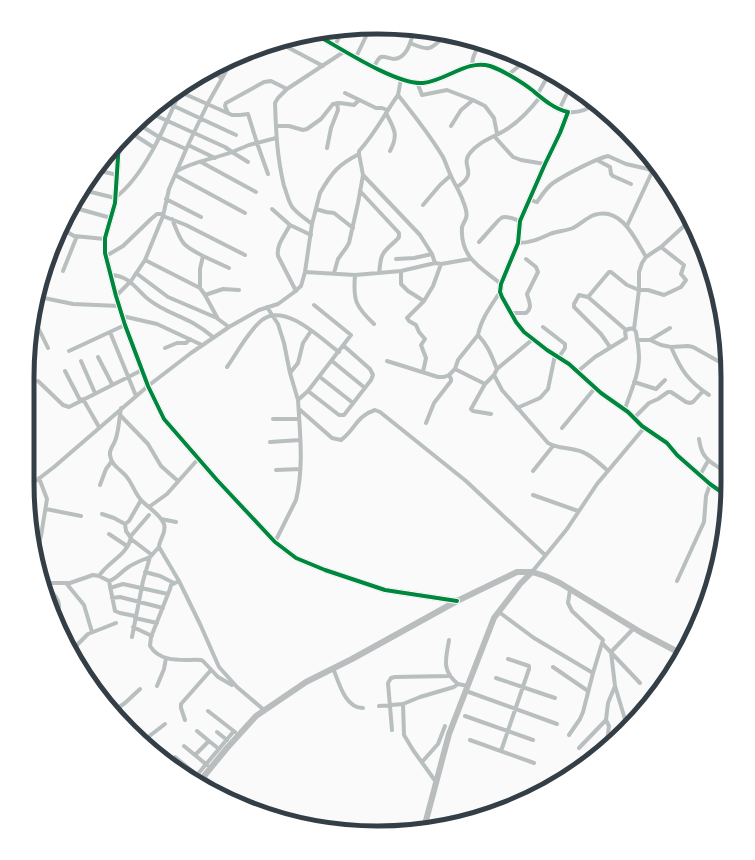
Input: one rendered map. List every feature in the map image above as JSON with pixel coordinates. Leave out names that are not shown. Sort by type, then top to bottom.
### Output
[{"type":"street","points":[[356,57],[367,34]]},
{"type":"street","points":[[335,46],[339,36]]},
{"type":"street","points":[[374,67],[381,57],[394,59],[399,58],[406,50],[412,36]]},
{"type":"street","points":[[323,39],[374,67],[401,79],[422,83],[437,80],[472,65],[480,64],[490,66],[508,75],[532,90],[559,110],[574,112],[590,108]]},
{"type":"street","points":[[410,43],[427,49],[434,46],[439,40]]},
{"type":"street","points":[[289,48],[323,66]]},
{"type":"street","points":[[472,65],[472,58],[476,49]]},
{"type":"street","points":[[312,224],[300,216],[289,201],[280,169],[276,138],[275,103],[287,89],[345,51]]},
{"type":"street","points":[[508,75],[520,65]]},
{"type":"street","points":[[116,296],[131,282],[145,260],[163,215],[166,199],[187,147],[200,118],[228,68]]},
{"type":"street","points":[[216,74],[222,78]]},
{"type":"street","points":[[34,482],[54,467],[148,386],[202,345],[259,310],[278,304],[296,291],[300,286],[305,272],[312,224],[320,193],[334,171],[343,162],[359,154],[398,95],[401,79]]},
{"type":"street","points":[[456,187],[465,182],[469,174],[467,161],[470,152],[476,146],[507,129],[529,112],[539,96],[547,79]]},
{"type":"street","points":[[228,113],[225,106],[226,103],[264,82],[271,81],[287,89]]},
{"type":"street","points":[[417,82],[421,93],[424,96],[447,90],[485,106],[494,118],[496,135],[513,157],[521,160],[545,164]]},
{"type":"street","points":[[345,92],[376,108],[382,108],[386,112],[395,132],[394,142],[390,151]]},
{"type":"street","points":[[559,110],[568,92]]},
{"type":"street","points":[[184,94],[228,113],[236,115],[248,114],[268,174]]},
{"type":"street","points":[[398,95],[414,114],[440,153],[456,187],[466,210],[466,217],[462,226],[465,246],[470,259],[501,284]]},
{"type":"street","points":[[89,192],[115,198],[126,190],[143,168],[175,100]]},
{"type":"street","points":[[276,126],[289,126],[303,130],[307,129],[321,119],[330,105],[337,103],[354,105],[359,100]]},
{"type":"street","points":[[451,126],[461,110],[473,100]]},
{"type":"street","points":[[327,148],[331,128],[338,110],[337,103]]},
{"type":"street","points":[[169,104],[236,135]]},
{"type":"street","points":[[387,361],[438,377],[449,375],[454,369],[461,357],[478,335],[479,328],[500,292],[501,284],[518,243],[520,220],[560,133],[568,112]]},
{"type":"street","points":[[156,115],[225,147],[248,162]]},
{"type":"street","points":[[143,127],[159,136],[216,158]]},
{"type":"street","points":[[135,135],[153,147]]},
{"type":"street","points":[[176,173],[187,166],[276,138]]},
{"type":"street","points":[[118,154],[115,198],[105,239],[106,256],[125,325],[148,386],[164,419],[275,542],[296,558],[325,570],[385,590],[457,601]]},
{"type":"street","points":[[334,273],[336,263],[346,248],[353,228],[363,175],[359,154]]},
{"type":"street","points":[[529,199],[537,202],[543,192],[554,183],[597,160],[608,156],[626,164],[643,167],[652,172],[627,226]]},
{"type":"street","points":[[597,160],[610,167],[611,174],[613,176],[631,184]]},
{"type":"street","points":[[201,162],[256,192]]},
{"type":"street","points":[[103,171],[117,175]]},
{"type":"street","points":[[176,173],[245,213]]},
{"type":"street","points":[[363,175],[420,236],[432,254],[435,263]]},
{"type":"street","points":[[423,205],[450,176]]},
{"type":"street","points":[[360,191],[399,234],[399,237],[382,256],[379,272]]},
{"type":"street","points":[[166,199],[201,217]]},
{"type":"street","points":[[79,209],[111,218]]},
{"type":"street","points":[[272,209],[290,225],[311,235]]},
{"type":"street","points":[[316,209],[334,213],[353,228]]},
{"type":"street","points":[[518,243],[528,243],[551,234],[570,229],[585,219],[606,213],[614,216],[627,226],[646,257]]},
{"type":"street","points":[[106,256],[123,246],[157,214],[163,215],[245,255]]},
{"type":"street","points":[[480,242],[500,218],[504,217],[520,220]]},
{"type":"street","points":[[172,220],[186,247],[229,268]]},
{"type":"street","points":[[624,409],[634,382],[639,358],[636,332],[634,329],[639,290],[639,272],[646,257],[661,247],[685,224]]},
{"type":"street","points":[[290,225],[277,251],[296,291]]},
{"type":"street","points":[[66,232],[71,235],[105,239]]},
{"type":"street","points":[[63,271],[77,236]]},
{"type":"street","points":[[588,297],[609,272],[627,285],[639,290],[650,290],[664,295],[680,287],[686,282],[681,274],[684,265],[661,247]]},
{"type":"street","points":[[396,259],[414,258],[432,254]]},
{"type":"street","points":[[200,288],[200,268],[204,256]]},
{"type":"street","points":[[305,272],[355,275],[401,271],[435,263],[441,264],[470,259]]},
{"type":"street","points":[[511,313],[526,313],[530,308],[527,294],[538,272],[536,267],[526,259]]},
{"type":"street","points":[[145,260],[200,288],[218,319]]},
{"type":"street","points":[[423,372],[426,358],[421,345],[425,339],[419,332],[416,325],[407,318],[424,302],[433,286],[441,264]]},
{"type":"street","points":[[401,271],[401,282],[404,287],[424,302]]},
{"type":"street","points":[[136,273],[168,296],[218,319],[228,328]]},
{"type":"street","points":[[110,275],[117,275],[131,282],[157,306],[193,323],[214,337]]},
{"type":"street","points":[[355,275],[354,298],[362,312],[374,324]]},
{"type":"street","points":[[205,295],[223,289],[239,290]]},
{"type":"street","points":[[500,292],[506,306],[524,332],[624,409],[644,428],[667,443],[677,455],[710,484],[719,490],[721,486]]},
{"type":"street","points":[[610,348],[602,334],[574,307],[574,304],[580,295],[588,297],[626,330]]},
{"type":"street","points":[[44,298],[73,304],[119,306]]},
{"type":"street","points":[[298,400],[320,377],[350,337],[349,334],[314,305]]},
{"type":"street","points":[[267,307],[278,324],[284,343],[290,374],[298,400],[300,440],[300,468],[296,500],[275,542]]},
{"type":"street","points":[[228,367],[251,332],[261,321],[272,315],[293,319],[300,322],[311,332],[339,352]]},
{"type":"street","points":[[122,316],[157,324],[202,345]]},
{"type":"street","points":[[69,351],[125,325]]},
{"type":"street","points":[[38,327],[48,348]]},
{"type":"street","points":[[517,408],[540,398],[548,389],[557,356],[565,348],[564,344],[543,327]]},
{"type":"street","points":[[626,330],[631,328],[634,329]]},
{"type":"street","points":[[650,340],[670,328]]},
{"type":"street","points":[[626,330],[626,338]]},
{"type":"street","points":[[110,332],[136,396]]},
{"type":"street","points":[[290,374],[298,363],[303,343],[311,332]]},
{"type":"street","points":[[478,335],[486,345],[497,369]]},
{"type":"street","points":[[577,372],[595,357],[626,338],[630,340],[650,340],[661,345],[671,347],[693,347],[720,362]]},
{"type":"street","points":[[165,348],[177,343],[186,343],[190,339]]},
{"type":"street","points":[[491,414],[473,412],[471,410],[486,384],[497,369],[533,339]]},
{"type":"street","points":[[308,391],[339,415],[344,415],[372,380],[373,372],[344,346]]},
{"type":"street","points":[[671,347],[682,371],[688,378],[709,395]]},
{"type":"street","points":[[98,357],[112,384]]},
{"type":"street","points":[[81,360],[95,393]]},
{"type":"street","points":[[332,362],[365,388]]},
{"type":"street","points":[[454,369],[486,384]]},
{"type":"street","points":[[38,381],[63,405],[69,407],[142,370]]},
{"type":"street","points":[[65,371],[99,427]]},
{"type":"street","points":[[426,423],[434,403],[451,382],[449,375]]},
{"type":"street","points":[[494,375],[502,390],[548,443],[557,448],[582,452],[593,458],[608,471]]},
{"type":"street","points":[[320,377],[353,403]]},
{"type":"street","points":[[634,382],[656,389],[665,380]]},
{"type":"street","points":[[562,428],[595,388]]},
{"type":"street","points":[[634,418],[649,403],[668,392],[672,392],[686,402],[690,403],[693,402],[703,391]]},
{"type":"street","points":[[122,408],[117,433],[110,450],[112,461],[114,465],[127,477],[141,500],[161,519],[164,529],[159,547],[151,556],[141,588],[132,637]]},
{"type":"street","points":[[298,409],[332,438],[340,440],[346,437],[366,412],[375,410],[380,412],[466,481],[545,556]]},
{"type":"street","points":[[120,415],[148,444],[161,466],[178,481]]},
{"type":"street","points":[[273,419],[299,419]]},
{"type":"street","points":[[425,822],[449,734],[494,618],[520,584],[532,572],[559,539],[598,484],[644,428]]},
{"type":"street","points":[[699,439],[702,452],[708,461],[721,469]]},
{"type":"street","points":[[270,442],[300,440]]},
{"type":"street","points":[[533,471],[553,446]]},
{"type":"street","points":[[149,507],[166,494],[198,458]]},
{"type":"street","points":[[100,485],[106,469],[112,461]]},
{"type":"street","points":[[700,475],[708,461]]},
{"type":"street","points":[[276,470],[300,468]]},
{"type":"street","points":[[39,478],[46,494],[46,509],[40,541]]},
{"type":"street","points":[[677,581],[704,522],[706,496],[710,484]]},
{"type":"street","points":[[533,495],[578,512]]},
{"type":"street","points":[[125,524],[129,521],[141,500]]},
{"type":"street","points":[[46,509],[81,516]]},
{"type":"street","points":[[102,514],[125,524]]},
{"type":"street","points":[[99,576],[104,568],[119,556],[127,546],[130,538],[149,515]]},
{"type":"street","points":[[161,519],[176,522]]},
{"type":"street","points":[[125,524],[126,532],[130,538],[151,556]]},
{"type":"street","points":[[109,534],[127,546]]},
{"type":"street","points":[[159,547],[179,581],[220,667],[237,687],[264,710]]},
{"type":"street","points":[[109,581],[137,562],[151,556]]},
{"type":"street","points":[[146,572],[160,576],[174,583]]},
{"type":"street","points":[[197,775],[227,740],[264,710],[306,682],[457,601],[518,572],[532,572],[545,576],[677,651]]},
{"type":"street","points":[[49,583],[74,582],[93,575],[109,581]]},
{"type":"street","points":[[109,581],[114,607],[117,612],[157,623]]},
{"type":"street","points":[[179,581],[171,585],[152,636],[150,644],[152,649],[166,658],[175,660],[201,660],[221,679],[237,687]]},
{"type":"street","points":[[66,583],[84,605],[92,632]]},
{"type":"street","points":[[110,588],[124,584],[168,594]]},
{"type":"street","points":[[569,735],[580,719],[604,640],[572,611],[568,603],[570,590]]},
{"type":"street","points":[[52,594],[59,603],[59,611]]},
{"type":"street","points":[[112,598],[120,597],[163,608]]},
{"type":"street","points":[[499,612],[534,638],[593,673]]},
{"type":"street","points":[[76,646],[84,637],[92,632],[116,623]]},
{"type":"street","points":[[134,627],[152,636]]},
{"type":"street","points":[[611,652],[634,628]]},
{"type":"street","points":[[449,640],[445,663],[449,676],[458,684],[516,709],[557,724]]},
{"type":"street","points":[[603,644],[640,683]]},
{"type":"street","points":[[611,652],[615,686],[624,721]]},
{"type":"street","points":[[157,686],[164,669],[166,658]]},
{"type":"street","points":[[501,751],[530,668],[527,665],[508,659]]},
{"type":"street","points":[[553,667],[588,691]]},
{"type":"street","points":[[333,668],[348,700],[355,707],[363,708]]},
{"type":"street","points":[[185,720],[181,708],[183,702],[211,670]]},
{"type":"street","points":[[392,730],[388,683],[391,678],[449,676]]},
{"type":"street","points":[[496,678],[555,698]]},
{"type":"street","points":[[379,706],[403,704],[420,697],[454,687],[458,684]]},
{"type":"street","points":[[607,738],[609,726],[606,720],[608,703],[615,686]]},
{"type":"street","points":[[118,708],[140,689]]},
{"type":"street","points":[[403,704],[404,735],[436,782]]},
{"type":"street","points":[[208,711],[236,733]]},
{"type":"street","points":[[465,716],[533,740]]},
{"type":"street","points":[[579,748],[606,720]]},
{"type":"street","points":[[148,738],[165,724]]},
{"type":"street","points":[[422,762],[438,744],[445,726]]},
{"type":"street","points":[[197,731],[219,749]]},
{"type":"street","points":[[217,732],[227,740]]},
{"type":"street","points":[[203,778],[236,733]]},
{"type":"street","points":[[470,740],[534,763]]},
{"type":"street","points":[[195,755],[208,741]]},
{"type":"street","points":[[184,746],[207,765]]},
{"type":"street","points":[[175,757],[190,770]]},
{"type":"cycle path","points":[[323,39],[384,72],[412,82],[423,83],[440,79],[473,65],[490,66],[517,80],[553,106],[568,112],[520,221],[518,243],[501,284],[500,292],[502,297],[516,322],[524,332],[547,350],[569,364],[601,393],[628,412],[642,426],[667,443],[677,455],[721,491]]},
{"type":"cycle path","points":[[118,152],[115,203],[105,238],[105,253],[125,325],[148,386],[164,419],[217,480],[275,542],[296,558],[325,570],[385,590],[457,601]]}]
